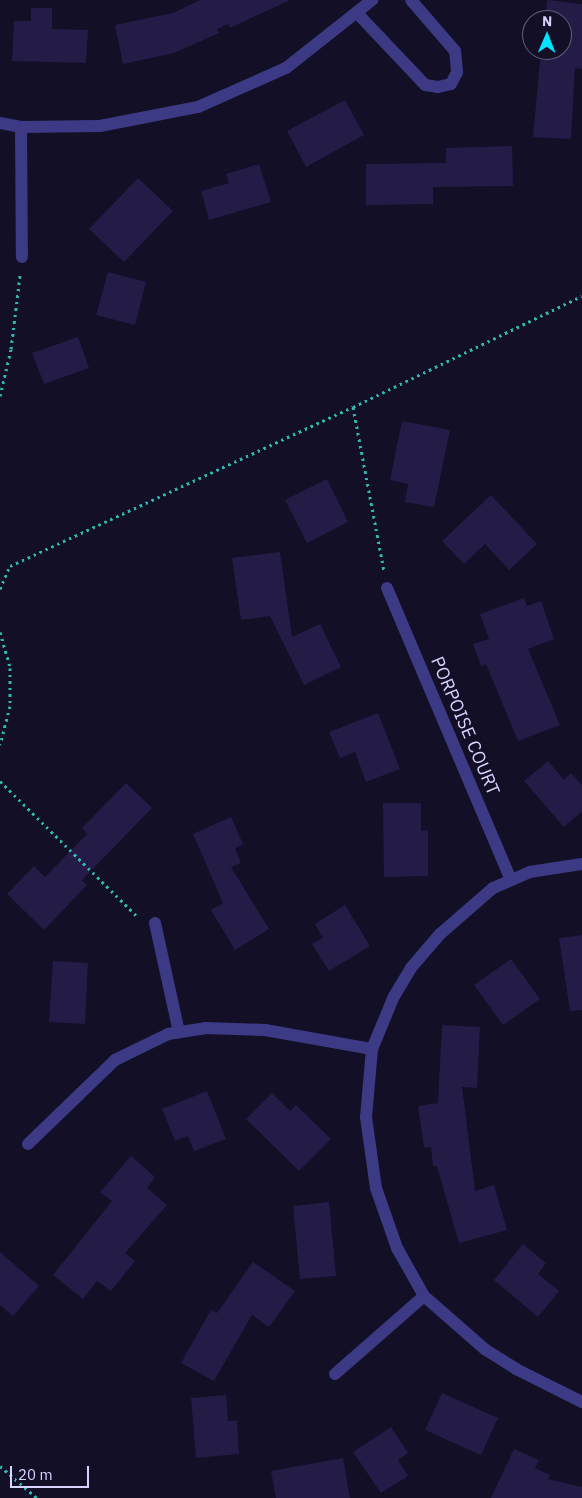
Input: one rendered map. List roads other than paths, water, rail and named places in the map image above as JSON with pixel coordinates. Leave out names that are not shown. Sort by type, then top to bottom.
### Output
[{"type":"street","points":[[0,123],[21,126],[100,126],[198,107],[286,68],[372,0]]},
{"type":"street","points":[[357,13],[425,85],[438,87],[451,84],[457,72],[458,60],[455,51],[411,0]]},
{"type":"street","points":[[21,126],[22,257]]},
{"type":"street","name":"PORPOISE COURT","points":[[387,588],[510,878]]},
{"type":"street","points":[[582,864],[553,866],[510,878],[471,904],[411,968],[394,996],[372,1049],[366,1117],[371,1164],[397,1248],[424,1296],[486,1350],[516,1369],[582,1402]]},
{"type":"street","points":[[154,923],[179,1032]]},
{"type":"street","points":[[28,1144],[115,1060],[149,1041],[179,1032],[205,1028],[265,1030],[372,1049]]},
{"type":"street","points":[[335,1374],[424,1296]]}]
